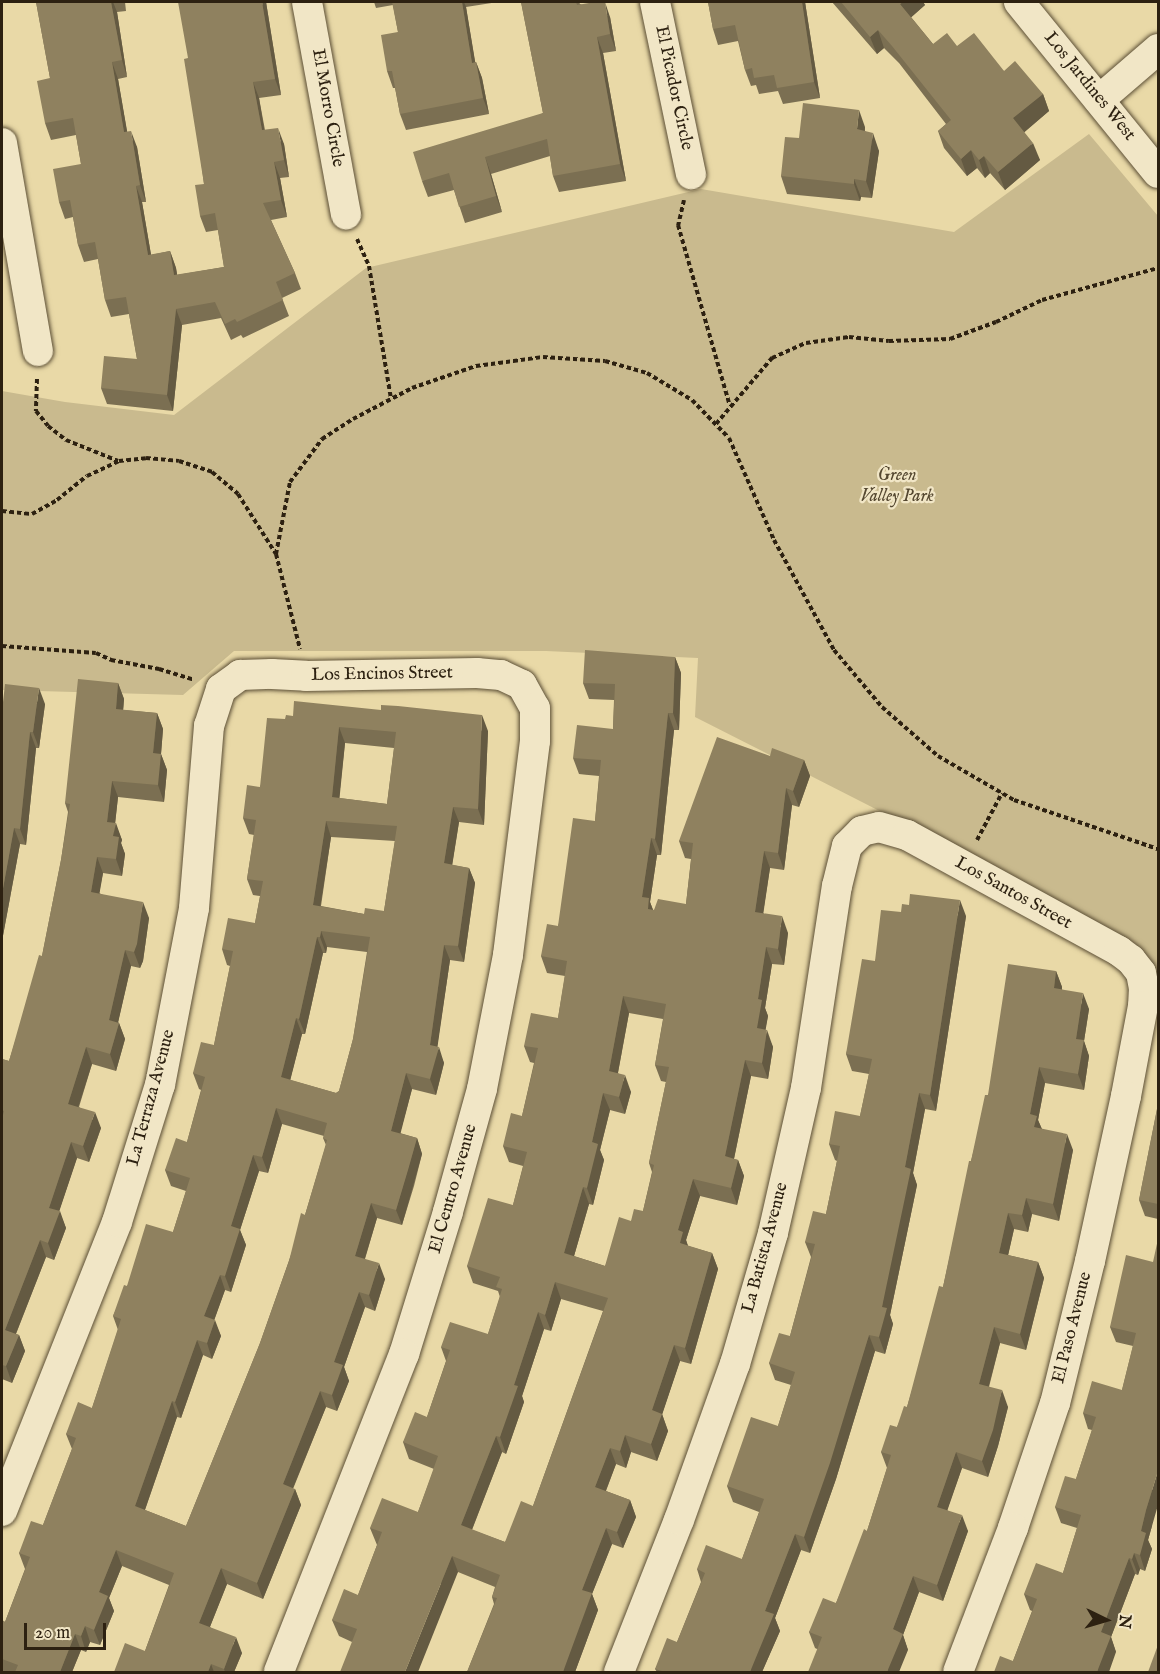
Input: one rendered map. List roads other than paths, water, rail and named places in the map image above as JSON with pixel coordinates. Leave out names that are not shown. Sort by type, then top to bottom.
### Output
[{"type":"street","name":"El Morro Circle","points":[[307,2],[346,214]]},
{"type":"street","name":"El Picador Circle","points":[[655,2],[690,174]]},
{"type":"street","name":"Los Jardines West","points":[[1019,2],[1158,173]]},
{"type":"street","points":[[1099,99],[1158,49]]},
{"type":"street","points":[[2,143],[38,351]]},
{"type":"street","name":"Los Encinos Street","points":[[230,682],[306,676],[477,673],[501,675],[522,685]]},
{"type":"street","name":"La Terraza Avenue","points":[[2,1511],[117,1222],[160,1085],[194,908],[210,726],[230,682]]},
{"type":"street","name":"El Centro Avenue","points":[[279,1672],[404,1354],[448,1212],[482,1089],[508,955],[535,741],[535,708],[522,685]]},
{"type":"street","name":"Los Santos Street","points":[[879,827],[907,835],[1119,951],[1131,960],[1141,973]]},
{"type":"street","name":"La Batista Avenue","points":[[619,1672],[679,1520],[735,1364],[773,1233],[806,1088],[837,886],[847,846],[862,831],[879,827]]},
{"type":"street","name":"El Paso Avenue","points":[[958,1672],[1013,1528],[1054,1403],[1090,1261],[1126,1096],[1143,1006],[1144,988],[1141,973]]},
{"type":"park label","name":"Green Valley Park","points":[[897,487]]}]
